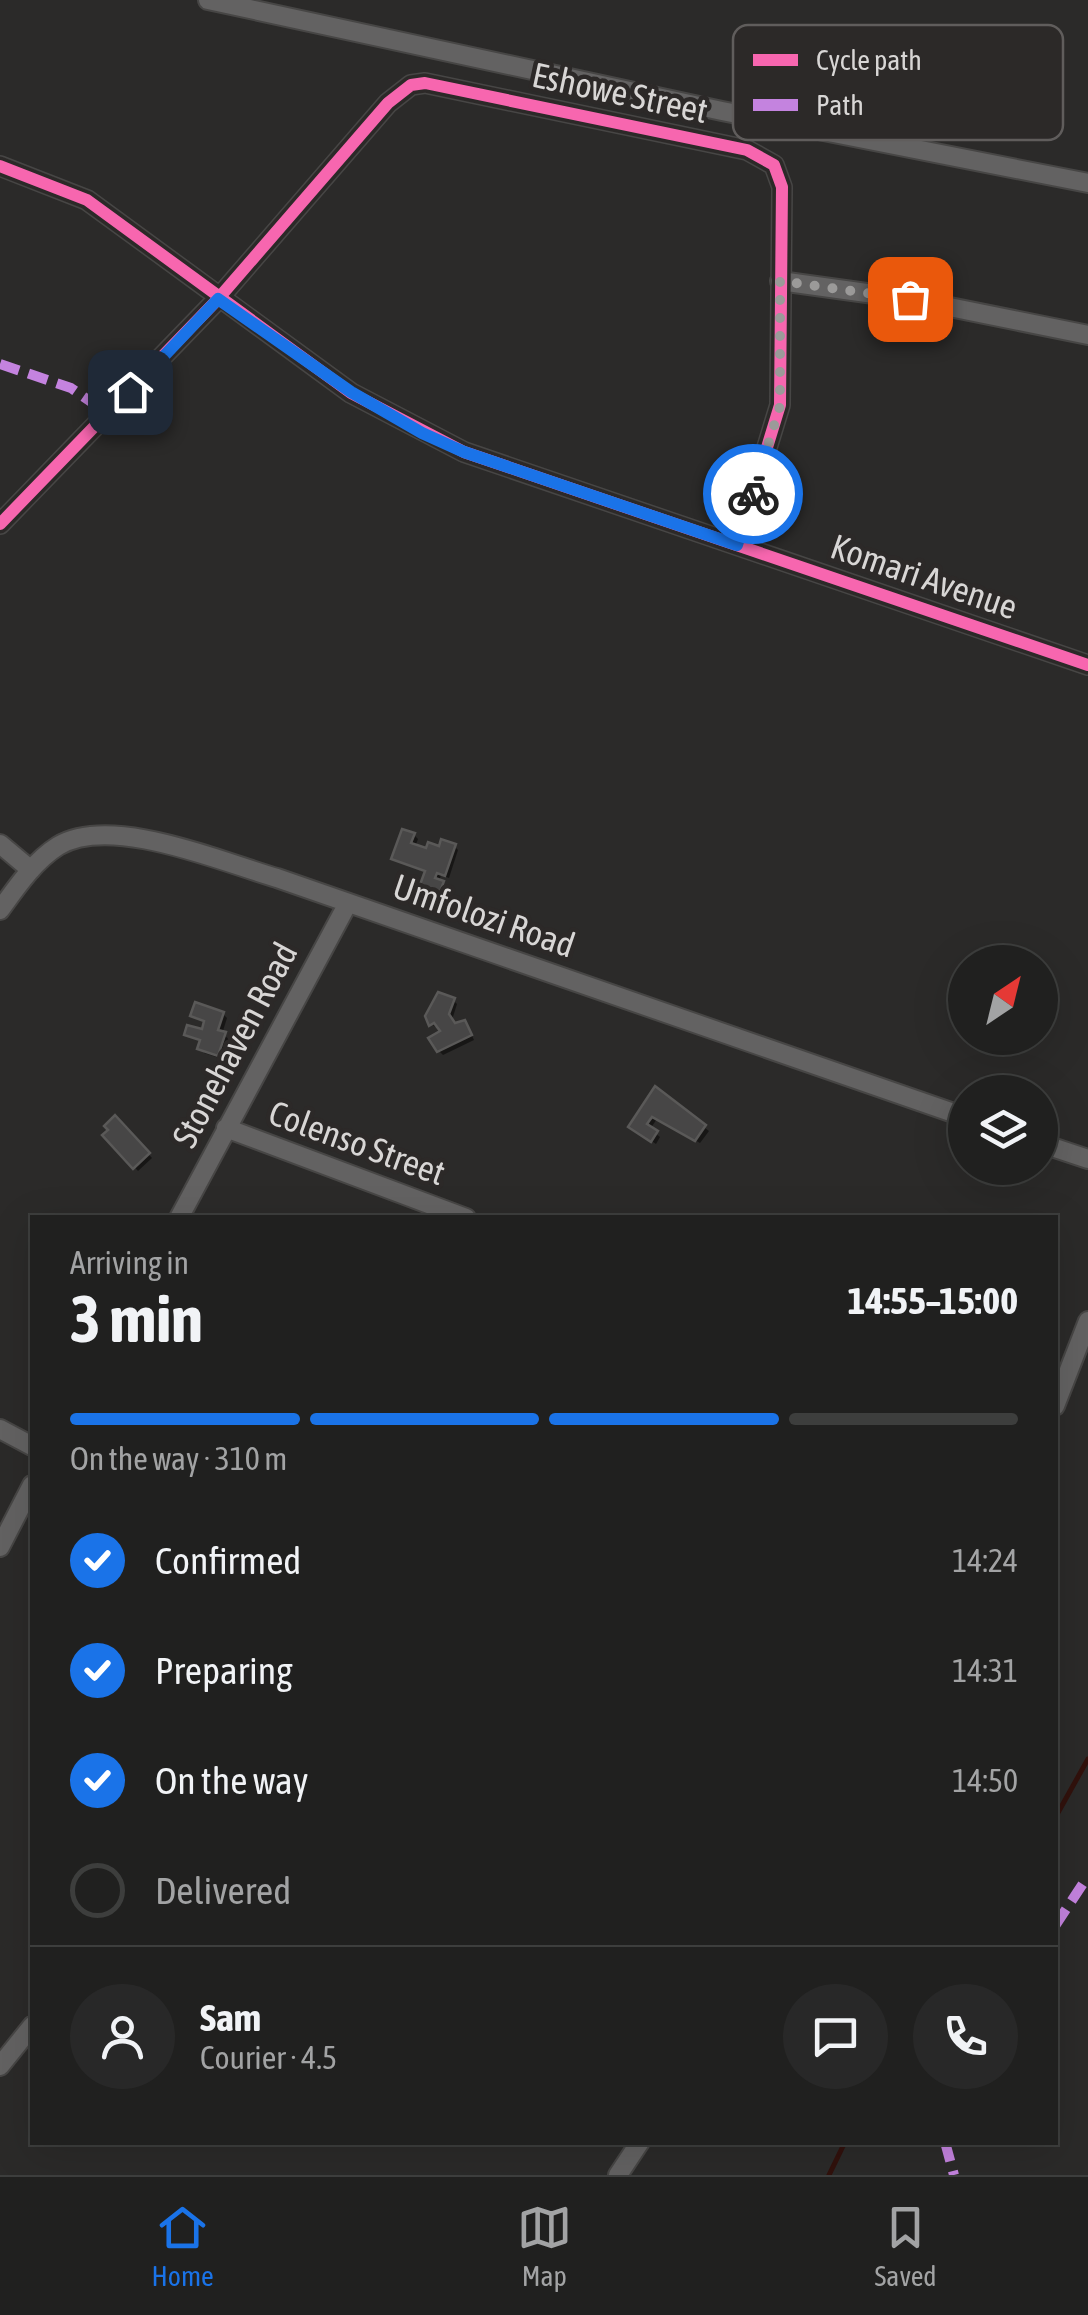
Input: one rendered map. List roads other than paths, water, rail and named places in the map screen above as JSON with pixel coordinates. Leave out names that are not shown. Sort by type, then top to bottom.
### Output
[{"type":"street","points":[[208,0],[733,113]]},
{"type":"street","name":"Eshowe Street","points":[[2,518],[218,299],[388,103],[412,85],[425,83],[763,156],[779,174],[780,406],[737,545]]},
{"type":"street","points":[[869,140],[1088,183]]},
{"type":"street","name":"Komari Avenue","points":[[0,166],[87,200],[218,299],[351,392],[422,433],[464,452],[1088,665]]},
{"type":"street","points":[[780,281],[895,296],[1088,336]]},
{"type":"street","name":"Umfolozi Road","points":[[0,910],[31,870],[69,841],[114,835],[167,845],[348,903],[948,1111]]},
{"type":"street","points":[[0,844],[31,870]]},
{"type":"street","name":"Stonehaven Road","points":[[180,1215],[348,903]]},
{"type":"street","name":"Colenso Street","points":[[226,1128],[458,1215]]},
{"type":"street","points":[[1058,1149],[1088,1159]]},
{"type":"street","points":[[1058,1398],[1088,1320]]},
{"type":"street","points":[[0,1429],[30,1445]]},
{"type":"street","points":[[0,1548],[30,1489]]},
{"type":"street","points":[[0,2066],[30,2028]]},
{"type":"street","points":[[618,2175],[638,2147]]},
{"type":"waterway","points":[[1058,1813],[1088,1759]]},
{"type":"waterway","points":[[829,2175],[844,2145]]}]
